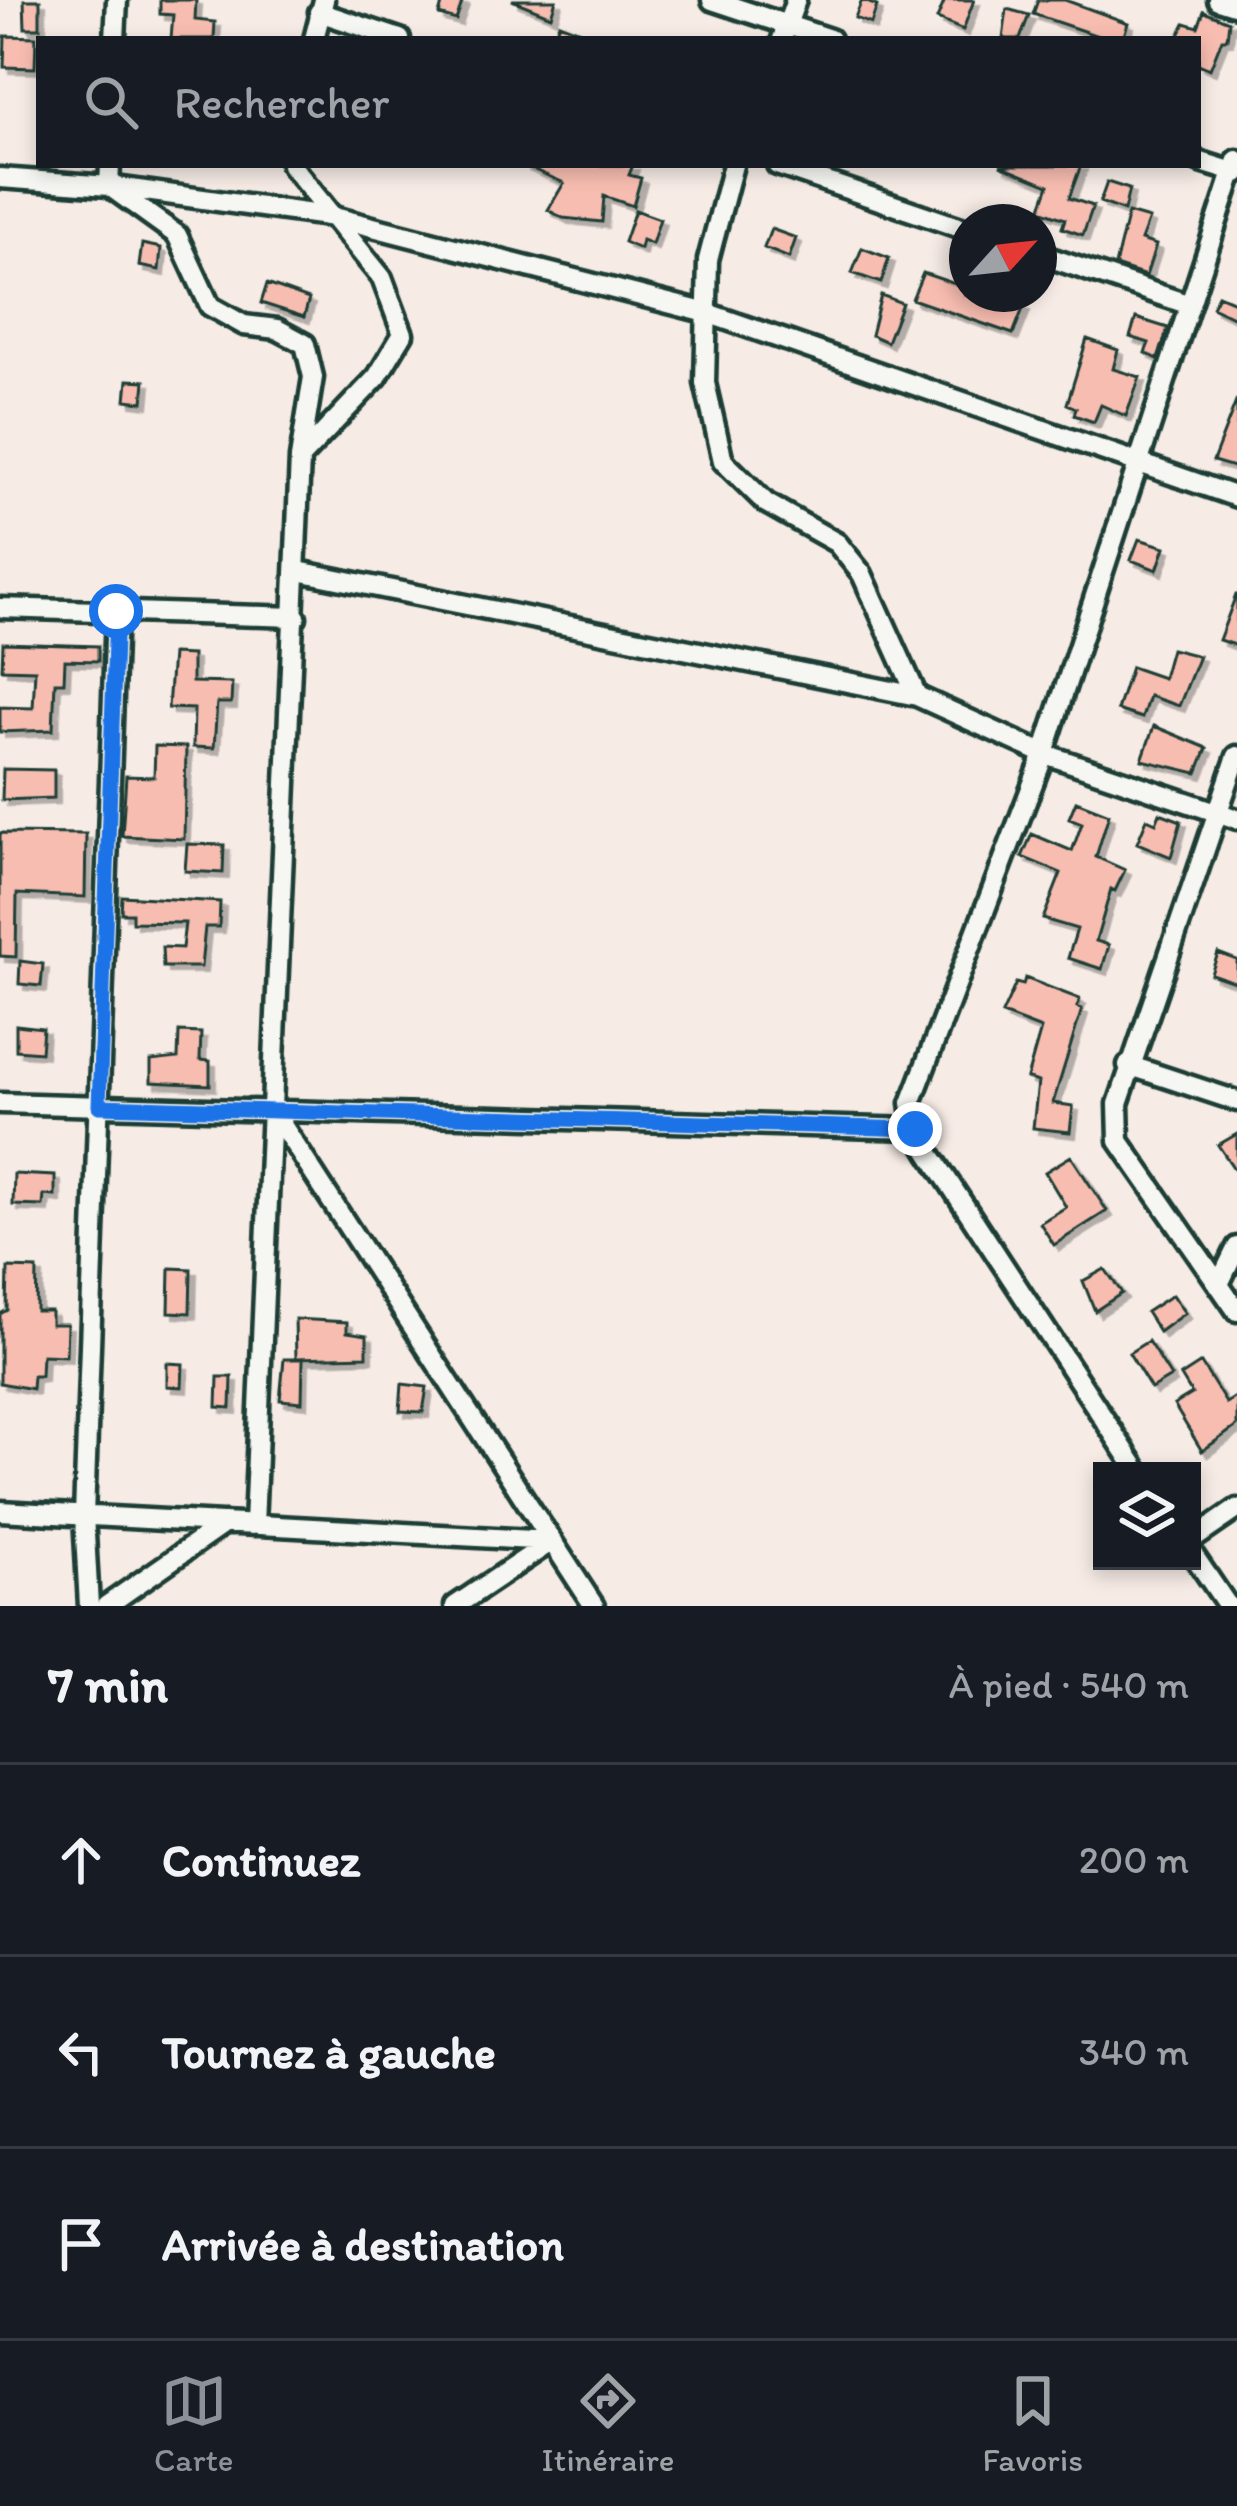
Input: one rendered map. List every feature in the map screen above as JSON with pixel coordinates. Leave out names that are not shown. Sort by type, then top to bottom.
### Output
[{"type":"street","points":[[115,36],[117,0]]},
{"type":"street","points":[[712,0],[785,32],[796,0]]},
{"type":"street","points":[[1218,0],[1237,6]]},
{"type":"street","points":[[315,36],[322,6],[393,36]]},
{"type":"street","points":[[1132,1462],[915,1129],[911,1103],[1042,753],[1235,168],[1201,161]]},
{"type":"street","points":[[109,186],[110,168]]},
{"type":"street","points":[[293,168],[382,278],[403,334],[376,377],[300,458]]},
{"type":"street","points":[[732,168],[708,260],[705,383],[723,461],[766,503],[837,543],[862,574],[917,696]]},
{"type":"street","points":[[786,168],[949,224]]},
{"type":"street","points":[[0,178],[109,186],[334,218],[707,313],[1237,497]]},
{"type":"street","points":[[109,186],[177,235],[211,306],[244,326],[277,329],[305,344],[313,377],[300,458],[254,1525]]},
{"type":"street","points":[[1057,260],[1187,304]]},
{"type":"street","points":[[298,571],[917,696],[1042,753],[1228,816]]},
{"type":"street","points":[[0,608],[296,617]]},
{"type":"street","points":[[88,1606],[84,1516],[116,611]]},
{"type":"street","points":[[1237,755],[1228,816],[1128,1065],[1118,1104],[1119,1141],[1237,1311]]},
{"type":"street","points":[[1128,1065],[1237,1101]]},
{"type":"street","points":[[0,1103],[915,1129]]},
{"type":"street","points":[[273,1112],[594,1606]]},
{"type":"street","points":[[1219,1284],[1237,1247]]},
{"type":"street","points":[[1201,1534],[1237,1509]]},
{"type":"street","points":[[0,1511],[552,1541]]},
{"type":"street","points":[[106,1606],[226,1523]]},
{"type":"street","points":[[454,1606],[552,1541]]},
{"type":"street","points":[[1201,1566],[1228,1606]]},
{"type":"building","points":[[24,0],[40,0],[40,28],[25,28]]},
{"type":"building","points":[[160,0],[196,0],[195,20],[215,22],[214,36],[171,36],[173,15],[160,14]]},
{"type":"building","points":[[443,0],[463,0],[456,20],[439,15]]},
{"type":"building","points":[[512,0],[556,0],[551,16]]},
{"type":"building","points":[[862,0],[877,6],[871,24],[855,18]]},
{"type":"building","points":[[945,0],[974,0],[963,30],[937,19]]},
{"type":"building","points":[[1038,0],[1065,0],[1128,23],[1124,36],[1098,36],[1033,14]]},
{"type":"building","points":[[1007,9],[1029,15],[1021,36],[1003,36]]},
{"type":"building","points":[[1204,11],[1229,21],[1227,39],[1222,39],[1210,69],[1201,65],[1201,36],[1178,36],[1185,23],[1198,27]]},
{"type":"building","points":[[559,23],[594,36],[554,36]]},
{"type":"building","points":[[5,36],[36,37],[35,68],[4,67]]},
{"type":"building","points":[[530,168],[632,168],[629,175],[641,178],[633,206],[604,196],[602,222],[563,218],[548,210],[564,183]]},
{"type":"building","points":[[1007,168],[1080,168],[1069,198],[1093,206],[1083,235],[1062,228],[1065,219],[1057,216],[1057,204],[1042,204],[1049,185]]},
{"type":"building","points":[[1107,182],[1129,189],[1124,211],[1100,202]]},
{"type":"building","points":[[635,210],[660,219],[652,244],[642,240],[640,249],[624,242]]},
{"type":"building","points":[[1128,213],[1149,219],[1141,240],[1156,245],[1146,276],[1115,266]]},
{"type":"building","points":[[771,229],[796,238],[789,258],[764,248]]},
{"type":"building","points":[[142,244],[161,248],[159,270],[139,266]]},
{"type":"building","points":[[862,248],[889,258],[881,283],[852,273]]},
{"type":"building","points":[[923,273],[949,282],[949,312],[912,299]]},
{"type":"building","points":[[267,284],[309,299],[304,317],[261,303]]},
{"type":"building","points":[[881,295],[902,303],[887,342],[871,335]]},
{"type":"building","points":[[1218,295],[1237,303],[1237,319],[1212,307]]},
{"type":"building","points":[[950,312],[1022,312],[1013,334]]},
{"type":"building","points":[[1136,318],[1168,328],[1158,359],[1145,353],[1149,343],[1130,337]]},
{"type":"building","points":[[1087,339],[1118,350],[1113,369],[1140,377],[1126,416],[1101,405],[1094,422],[1074,415],[1076,408],[1067,404]]},
{"type":"building","points":[[128,380],[145,381],[143,402],[126,400]]},
{"type":"building","points":[[1237,399],[1237,468],[1213,461]]},
{"type":"building","points":[[1139,539],[1165,547],[1157,570],[1131,560]]},
{"type":"building","points":[[1237,595],[1237,646],[1219,640]]},
{"type":"building","points":[[3,643],[98,646],[98,661],[65,660],[64,682],[55,682],[53,730],[0,732],[0,707],[33,708],[35,670],[2,669]]},
{"type":"building","points":[[1171,649],[1199,656],[1179,706],[1149,696],[1142,718],[1117,710],[1131,667],[1163,678]]},
{"type":"building","points":[[172,654],[192,655],[192,682],[232,683],[231,703],[217,703],[214,748],[193,747],[194,709],[168,708]]},
{"type":"building","points":[[1154,726],[1207,748],[1197,773],[1142,760]]},
{"type":"building","points":[[155,746],[186,747],[184,839],[122,836],[126,776],[154,777]]},
{"type":"building","points":[[3,769],[54,770],[54,798],[2,800]]},
{"type":"building","points":[[1076,801],[1109,814],[1096,857],[1125,870],[1115,891],[1111,889],[1096,941],[1109,945],[1102,969],[1068,958],[1077,929],[1043,919],[1061,873],[1022,857],[1032,834],[1072,851],[1082,823],[1069,818]]},
{"type":"building","points":[[1160,813],[1181,821],[1171,857],[1137,843],[1147,819],[1156,823]]},
{"type":"building","points":[[0,833],[86,834],[85,897],[17,894],[16,957],[0,956]]},
{"type":"building","points":[[187,844],[224,845],[223,873],[185,871]]},
{"type":"building","points":[[122,896],[220,902],[219,927],[205,927],[201,967],[163,967],[162,947],[182,948],[185,923],[132,922],[132,913],[121,913]]},
{"type":"building","points":[[1218,953],[1237,960],[1237,983],[1211,974]]},
{"type":"building","points":[[20,961],[43,964],[41,986],[19,984]]},
{"type":"building","points":[[1025,978],[1080,999],[1077,1007],[1082,1009],[1053,1103],[1073,1106],[1070,1132],[1033,1128],[1038,1082],[1027,1078],[1041,1029],[1002,1014],[1016,983],[1023,985]]},
{"type":"building","points":[[16,1025],[43,1028],[41,1052],[16,1050]]},
{"type":"building","points":[[179,1032],[201,1033],[200,1060],[210,1061],[210,1085],[151,1082],[151,1061],[178,1058]]},
{"type":"building","points":[[1237,1134],[1237,1173],[1218,1145]]},
{"type":"building","points":[[1071,1156],[1107,1211],[1054,1245],[1040,1223],[1066,1207],[1045,1172]]},
{"type":"building","points":[[14,1174],[55,1176],[55,1196],[44,1195],[43,1206],[13,1205]]},
{"type":"building","points":[[8,1268],[37,1269],[36,1311],[51,1311],[51,1324],[67,1324],[66,1356],[42,1355],[41,1376],[33,1376],[32,1389],[0,1383],[0,1314],[7,1310]]},
{"type":"building","points":[[170,1268],[191,1269],[190,1313],[169,1312]]},
{"type":"building","points":[[1105,1269],[1122,1293],[1095,1311],[1083,1281]]},
{"type":"building","points":[[1172,1295],[1185,1313],[1159,1332],[1146,1312]]},
{"type":"building","points":[[295,1319],[347,1322],[347,1332],[367,1335],[367,1356],[296,1358]]},
{"type":"building","points":[[1148,1341],[1171,1377],[1151,1389],[1129,1353]]},
{"type":"building","points":[[284,1359],[303,1359],[302,1402],[280,1400]]},
{"type":"building","points":[[167,1363],[183,1364],[182,1387],[167,1386]]},
{"type":"building","points":[[1201,1363],[1226,1403],[1237,1396],[1237,1426],[1202,1451],[1174,1405],[1192,1394],[1181,1376]]},
{"type":"building","points":[[218,1377],[232,1377],[231,1408],[217,1407]]},
{"type":"building","points":[[402,1384],[427,1387],[423,1412],[400,1411]]},
{"type":"route","points":[[116,611],[99,1106],[915,1129]]}]
